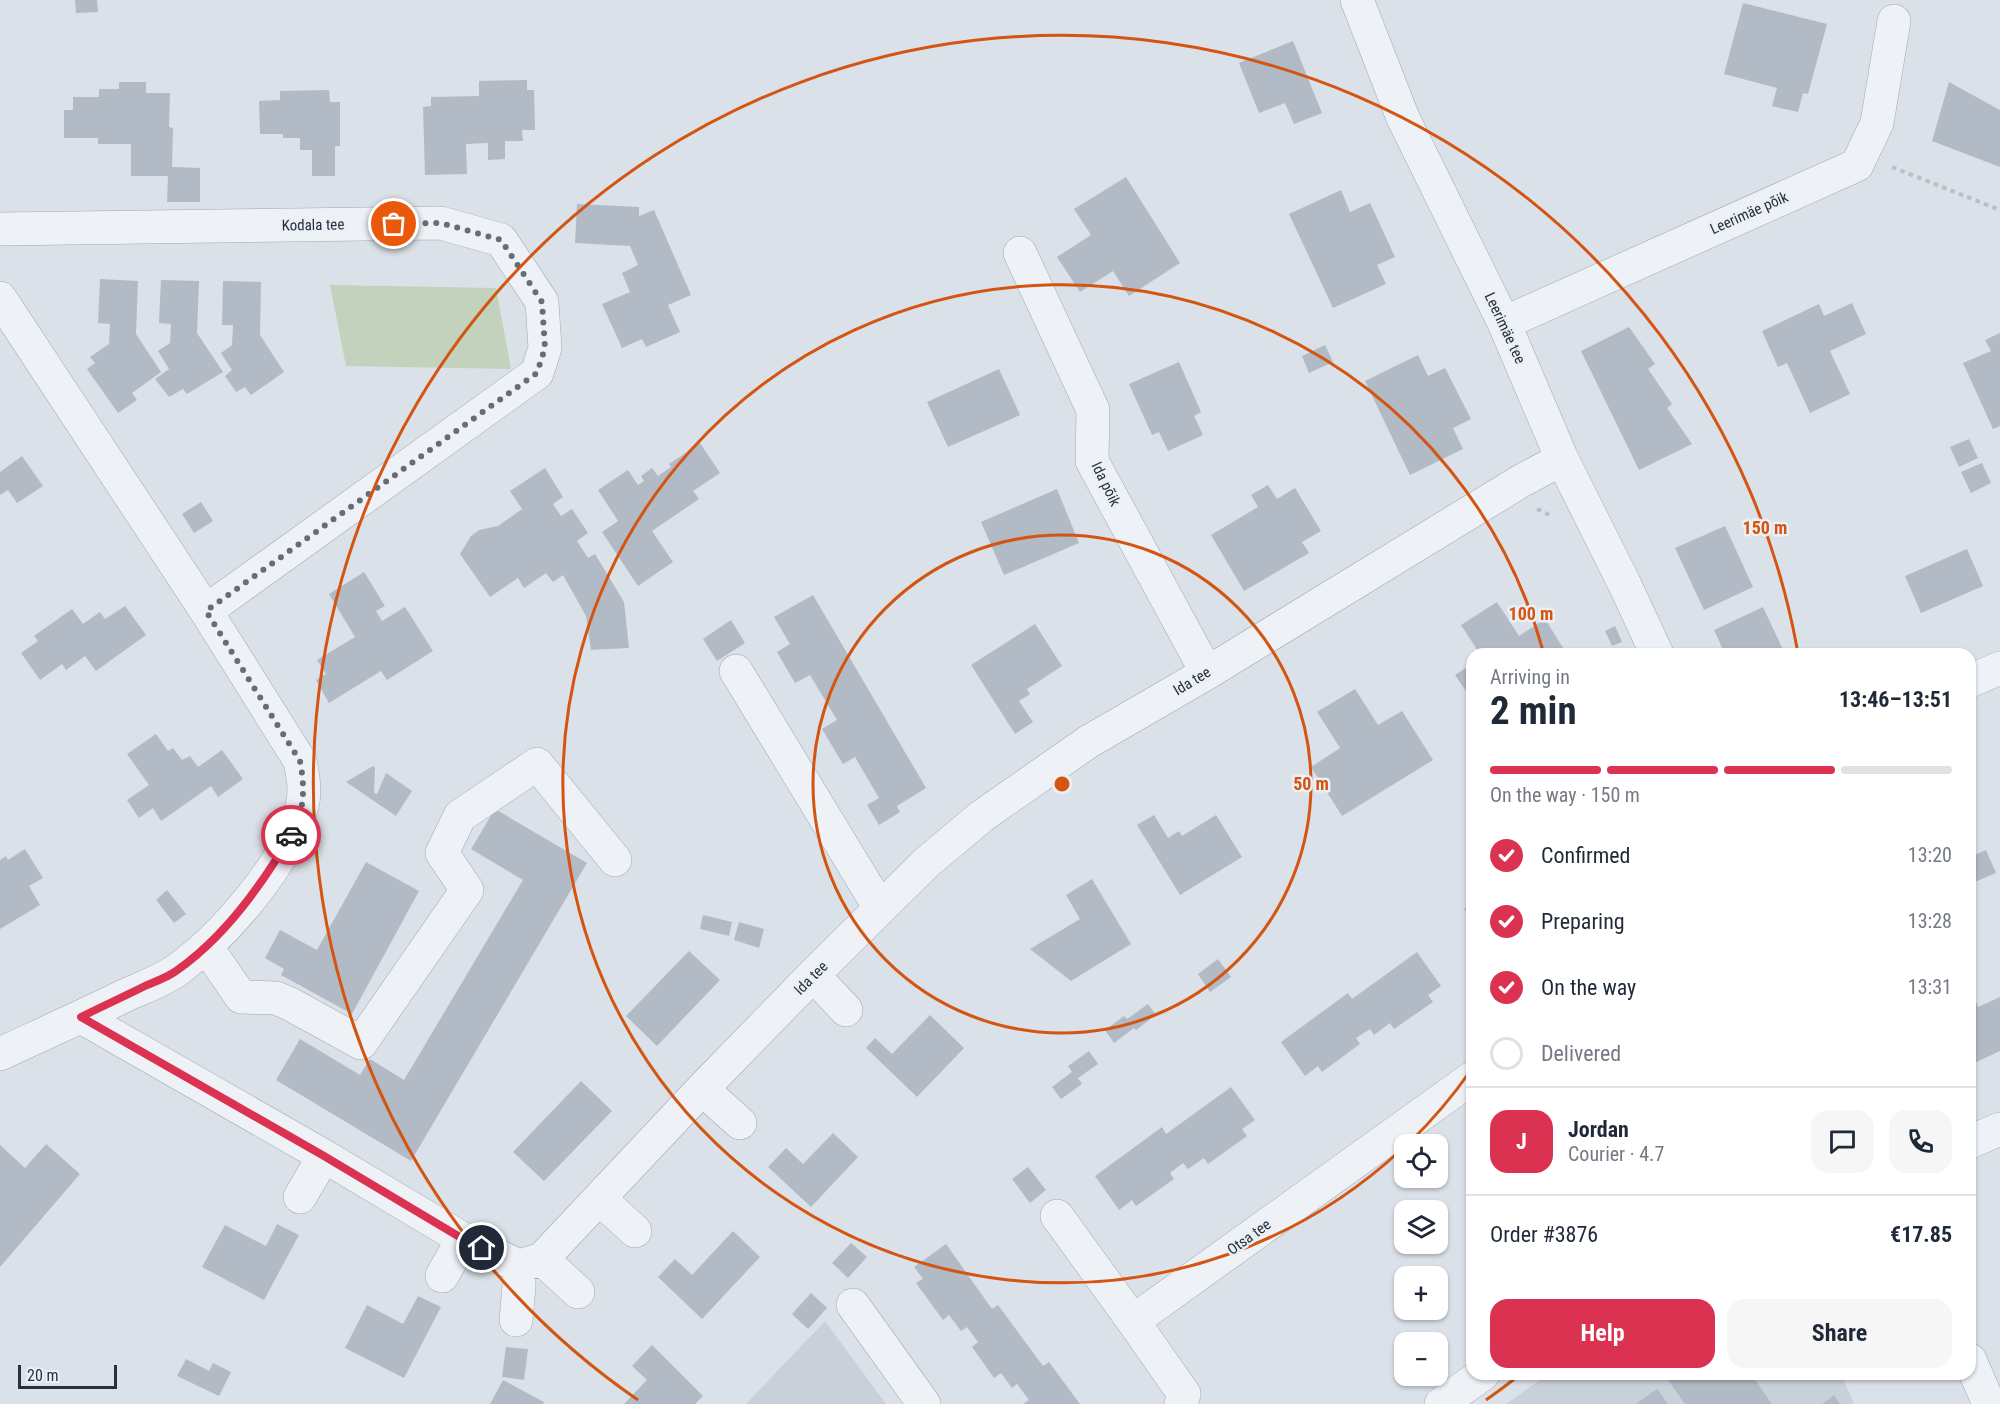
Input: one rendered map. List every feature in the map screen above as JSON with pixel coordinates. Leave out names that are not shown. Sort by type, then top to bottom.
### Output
[{"type":"street","name":"Leerimäe tee","points":[[1357,0],[1403,118],[1504,323],[1562,459],[1654,648]]},
{"type":"street","points":[[1860,159],[1877,123],[1894,21]]},
{"type":"street","name":"Leerimäe põik","points":[[1504,323],[1857,165],[1860,159]]},
{"type":"street","name":"Kodala tee","points":[[0,229],[441,223],[501,240],[542,302],[545,348],[537,373],[206,611]]},
{"type":"street","name":"Ida põik","points":[[1020,253],[1093,410],[1092,461],[1207,673]]},
{"type":"street","points":[[0,298],[206,611],[300,761],[304,780],[303,804],[295,828],[271,870],[237,915],[206,946],[176,971],[0,1054]]},
{"type":"street","name":"Ida tee","points":[[531,1263],[588,1199],[702,1089],[880,908],[926,863],[982,816],[1088,742],[1207,673],[1521,481],[1562,459]]},
{"type":"street","points":[[1976,678],[2000,668]]},
{"type":"street","points":[[736,671],[880,908]]},
{"type":"street","points":[[206,946],[241,997],[276,998],[361,1043],[467,890],[442,854],[460,816],[537,764],[615,860]]},
{"type":"street","points":[[813,975],[846,1010]]},
{"type":"street","points":[[81,1017],[324,1156],[463,1239],[531,1263],[578,1292]]},
{"type":"street","name":"Otsa tee","points":[[1133,1321],[1466,1082]]},
{"type":"street","points":[[702,1089],[740,1123]]},
{"type":"street","points":[[1976,1139],[2000,1129]]},
{"type":"street","points":[[300,1197],[324,1156]]},
{"type":"street","points":[[588,1199],[635,1231]]},
{"type":"street","points":[[1057,1216],[1184,1394],[1181,1404]]},
{"type":"street","points":[[442,1276],[463,1239]]},
{"type":"street","points":[[516,1320],[519,1286],[531,1263]]},
{"type":"street","points":[[853,1305],[924,1404]]},
{"type":"street","points":[[1976,1374],[1989,1404]]},
{"type":"street","points":[[1441,1404],[1475,1380]]},
{"type":"path","points":[[1860,159],[1873,160],[2000,210]]},
{"type":"shaded area","points":[[825,1321],[886,1404],[746,1404]]},
{"type":"shaded area","points":[[1540,1380],[1844,1380],[1854,1404],[1506,1404]]},
{"type":"green space","points":[[330,285],[496,288],[511,369],[346,366]]},
{"type":"building","points":[[75,0],[97,0],[98,12],[76,13]]},
{"type":"building","points":[[1743,3],[1827,24],[1808,94],[1803,93],[1798,112],[1772,106],[1777,88],[1724,74]]},
{"type":"building","points":[[1293,41],[1322,113],[1294,124],[1285,103],[1259,113],[1239,63]]},
{"type":"building","points":[[527,80],[527,90],[534,90],[535,130],[522,130],[523,141],[505,141],[505,159],[488,160],[488,143],[466,144],[467,174],[425,175],[423,107],[431,106],[431,97],[479,96],[479,81]]},
{"type":"building","points":[[119,82],[146,82],[146,93],[170,93],[169,127],[173,128],[172,167],[200,168],[200,202],[167,202],[168,176],[131,176],[131,144],[98,144],[98,138],[64,138],[64,110],[73,110],[73,97],[99,97],[99,89],[119,89]]},
{"type":"building","points":[[1949,82],[2000,110],[2000,167],[1932,141]]},
{"type":"building","points":[[329,90],[330,102],[340,102],[340,146],[335,146],[335,176],[312,176],[312,150],[300,150],[300,138],[283,138],[283,134],[260,134],[259,101],[280,100],[280,91]]},
{"type":"building","points":[[1126,177],[1180,263],[1129,296],[1113,271],[1080,292],[1057,257],[1091,235],[1074,209]]},
{"type":"building","points":[[1341,190],[1350,212],[1370,203],[1395,257],[1377,265],[1386,284],[1333,308],[1289,214]]},
{"type":"building","points":[[577,204],[639,207],[639,216],[654,210],[691,295],[668,305],[680,332],[646,347],[642,339],[622,348],[602,304],[630,292],[622,273],[638,265],[630,246],[575,243]]},
{"type":"building","points":[[100,279],[138,281],[136,334],[161,372],[132,393],[137,400],[118,413],[87,369],[95,363],[90,357],[109,344],[110,324],[98,323]]},
{"type":"building","points":[[161,280],[199,281],[197,333],[223,372],[187,394],[183,389],[169,397],[155,379],[169,369],[158,351],[170,343],[171,324],[159,323]]},
{"type":"building","points":[[223,281],[261,282],[260,335],[284,372],[251,395],[245,387],[236,392],[225,376],[232,370],[221,353],[232,345],[233,325],[222,325]]},
{"type":"building","points":[[1852,303],[1866,334],[1830,351],[1850,394],[1810,413],[1787,363],[1778,367],[1762,331],[1819,304],[1824,316]]},
{"type":"building","points":[[1629,327],[1655,364],[1648,369],[1672,404],[1667,408],[1692,444],[1639,470],[1581,351]]},
{"type":"building","points":[[2000,333],[2000,426],[1993,429],[1963,363],[1991,351],[1985,340]]},
{"type":"building","points":[[1325,345],[1333,362],[1309,373],[1302,356]]},
{"type":"building","points":[[1418,355],[1428,376],[1445,368],[1471,419],[1453,428],[1463,449],[1410,475],[1365,381]]},
{"type":"building","points":[[1179,362],[1201,412],[1194,416],[1203,435],[1168,451],[1159,432],[1152,435],[1129,384]]},
{"type":"building","points":[[999,369],[1020,415],[948,447],[927,402]]},
{"type":"building","points":[[1969,439],[1978,458],[1959,467],[1950,447]]},
{"type":"building","points":[[700,443],[720,473],[693,491],[699,499],[652,531],[673,562],[638,586],[602,532],[618,521],[598,490],[628,470],[638,485],[644,481],[641,476],[652,468],[658,476],[671,467],[669,464]]},
{"type":"building","points":[[22,456],[43,486],[17,503],[8,490],[0,495],[0,472]]},
{"type":"building","points":[[1982,463],[1991,483],[1971,493],[1961,472]]},
{"type":"building","points":[[545,468],[563,497],[553,504],[561,516],[572,509],[588,533],[577,541],[588,558],[595,554],[624,602],[629,648],[591,650],[586,616],[563,575],[553,582],[546,573],[524,588],[518,578],[490,597],[460,554],[471,536],[479,530],[498,526],[522,509],[510,491]]},
{"type":"building","points":[[1268,485],[1277,499],[1295,488],[1321,531],[1302,542],[1309,553],[1244,591],[1211,535],[1258,507],[1251,495]]},
{"type":"building","points":[[1057,489],[1079,543],[1004,575],[981,522]]},
{"type":"building","points":[[201,502],[213,521],[194,533],[182,514]]},
{"type":"building","points":[[1725,526],[1753,587],[1704,610],[1675,548]]},
{"type":"building","points":[[1967,549],[1983,586],[1921,613],[1905,576]]},
{"type":"building","points":[[364,572],[385,606],[376,611],[382,621],[405,607],[433,651],[387,680],[381,671],[329,703],[316,680],[326,674],[317,660],[355,637],[329,594]]},
{"type":"building","points":[[813,595],[926,788],[897,806],[900,812],[879,825],[867,805],[879,798],[855,757],[843,764],[822,729],[837,720],[810,675],[795,683],[777,652],[790,644],[774,617]]},
{"type":"building","points":[[1497,602],[1519,636],[1545,619],[1563,648],[1476,648],[1461,625]]},
{"type":"building","points":[[125,606],[146,635],[96,671],[85,656],[66,670],[62,664],[40,680],[21,653],[38,641],[34,636],[72,609],[83,624],[100,612],[105,619]]},
{"type":"building","points":[[1763,607],[1782,648],[1722,648],[1714,630]]},
{"type":"building","points":[[731,620],[745,643],[717,661],[703,639]]},
{"type":"building","points":[[1035,624],[1062,666],[1027,689],[1030,694],[1019,701],[1033,722],[1015,734],[971,665]]},
{"type":"building","points":[[1615,626],[1622,642],[1612,646],[1605,631]]},
{"type":"building","points":[[1466,668],[1466,691],[1455,675]]},
{"type":"building","points":[[1355,689],[1378,725],[1402,711],[1433,760],[1342,816],[1311,767],[1340,748],[1317,712]]},
{"type":"building","points":[[156,734],[168,751],[173,748],[182,760],[190,756],[198,767],[222,750],[243,779],[218,797],[211,786],[161,821],[153,808],[139,818],[127,800],[149,785],[127,754]]},
{"type":"building","points":[[373,766],[375,768],[374,793],[377,794],[386,773],[412,791],[396,816],[346,782]]},
{"type":"building","points":[[495,809],[587,863],[411,1161],[276,1080],[300,1039],[360,1075],[370,1059],[404,1080],[523,880],[471,849]]},
{"type":"building","points":[[1154,815],[1168,838],[1179,831],[1182,836],[1216,815],[1242,857],[1180,895],[1137,825]]},
{"type":"building","points":[[25,849],[43,878],[29,886],[40,905],[0,929],[0,860],[6,856],[8,860]]},
{"type":"building","points":[[1986,850],[1996,873],[1976,881],[1976,854]]},
{"type":"building","points":[[366,862],[419,891],[352,1014],[281,975],[284,969],[265,958],[280,930],[317,950]]},
{"type":"building","points":[[1092,879],[1131,944],[1071,981],[1030,949],[1080,919],[1066,895]]},
{"type":"building","points":[[167,890],[186,914],[174,923],[156,900]]},
{"type":"building","points":[[703,915],[732,922],[729,936],[700,929]]},
{"type":"building","points":[[739,922],[764,929],[759,948],[734,940]]},
{"type":"building","points":[[689,951],[720,980],[657,1046],[626,1016]]},
{"type":"building","points":[[1417,952],[1441,986],[1428,995],[1433,1002],[1394,1029],[1390,1023],[1374,1035],[1370,1029],[1356,1038],[1360,1044],[1322,1072],[1318,1066],[1305,1076],[1281,1042],[1348,993],[1352,999]]},
{"type":"building","points":[[1218,959],[1231,977],[1210,992],[1198,974]]},
{"type":"building","points":[[2000,997],[2000,1051],[1976,1062],[1976,1002],[1978,1007]]},
{"type":"building","points":[[1148,1004],[1156,1015],[1114,1043],[1105,1030],[1124,1016],[1127,1019]]},
{"type":"building","points":[[930,1015],[964,1048],[917,1097],[866,1048],[875,1038],[892,1054]]},
{"type":"building","points":[[1089,1051],[1098,1064],[1078,1078],[1082,1084],[1061,1099],[1052,1087],[1072,1072],[1068,1066]]},
{"type":"building","points":[[581,1081],[612,1111],[544,1181],[513,1152]]},
{"type":"building","points":[[1231,1087],[1255,1120],[1242,1129],[1247,1136],[1208,1164],[1204,1158],[1188,1169],[1183,1163],[1170,1173],[1174,1179],[1136,1206],[1132,1200],[1119,1210],[1095,1176],[1162,1127],[1166,1134]]},
{"type":"building","points":[[833,1133],[858,1157],[811,1207],[768,1167],[786,1148],[803,1164]]},
{"type":"building","points":[[46,1144],[80,1174],[0,1267],[0,1145],[25,1168]]},
{"type":"building","points":[[1028,1167],[1046,1190],[1030,1203],[1012,1179]]},
{"type":"building","points":[[277,1224],[299,1235],[264,1300],[202,1267],[225,1225],[266,1246]]},
{"type":"building","points":[[733,1231],[760,1257],[702,1319],[658,1277],[675,1259],[692,1275]]},
{"type":"building","points":[[851,1243],[867,1257],[848,1278],[832,1263]]},
{"type":"building","points":[[946,1244],[992,1309],[998,1305],[1043,1366],[1049,1362],[1080,1404],[1023,1404],[1029,1400],[1017,1384],[1012,1388],[1001,1373],[994,1378],[972,1347],[978,1342],[967,1327],[961,1331],[949,1315],[943,1320],[916,1283],[923,1279],[914,1267]]},
{"type":"building","points":[[811,1293],[827,1308],[808,1329],[792,1314]]},
{"type":"building","points":[[418,1296],[441,1307],[404,1378],[345,1348],[367,1305],[403,1324]]},
{"type":"building","points":[[652,1345],[703,1396],[695,1404],[624,1404],[647,1380],[632,1366]]},
{"type":"building","points":[[506,1347],[528,1349],[524,1380],[502,1377]]},
{"type":"building","points":[[186,1359],[209,1371],[213,1363],[231,1372],[219,1396],[177,1376]]},
{"type":"building","points":[[503,1380],[544,1402],[543,1404],[490,1404]]},
{"type":"building","points":[[1668,1380],[1755,1380],[1772,1404],[1685,1404]]},
{"type":"building","points":[[1657,1389],[1668,1404],[1636,1404]]},
{"type":"building","points":[[1834,1395],[1840,1404],[1822,1404]]},
{"type":"way so far","points":[[291,835],[303,804],[304,780],[300,761],[206,611],[537,373],[545,348],[542,302],[501,240],[441,223],[394,224]]},
{"type":"route","points":[[291,835],[260,885],[237,915],[206,946],[176,971],[81,1017],[482,1248]]}]
